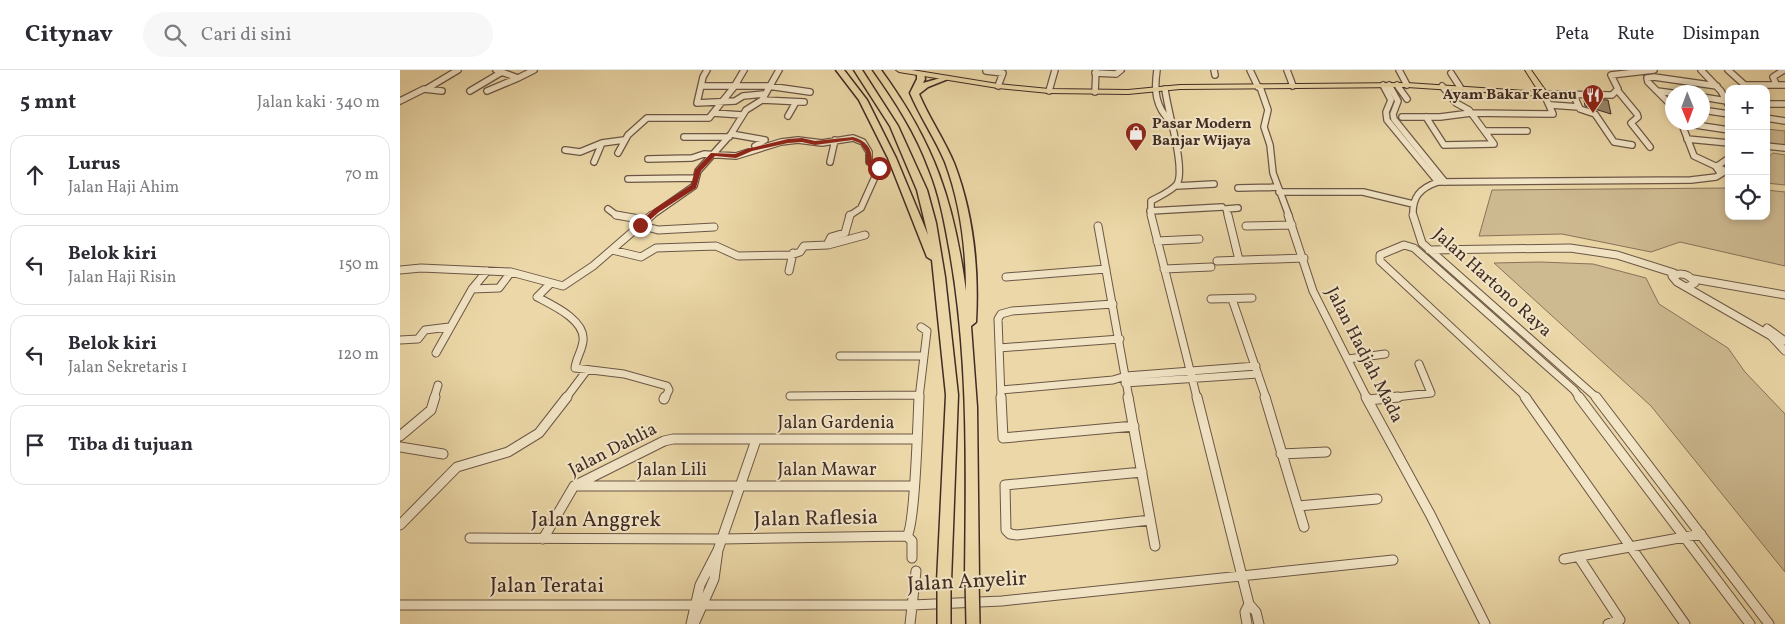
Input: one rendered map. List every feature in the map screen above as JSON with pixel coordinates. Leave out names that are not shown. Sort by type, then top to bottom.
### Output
[{"type":"highway","points":[[858,70],[894,126],[922,190],[931,222],[940,278],[952,395],[944,624]]},
{"type":"highway","points":[[877,70],[911,122],[941,186],[959,270],[969,345],[972,393],[973,624]]},
{"type":"highway","points":[[842,71],[863,100],[892,158],[940,278]]},
{"type":"highway","points":[[920,74],[921,79],[914,90],[916,97],[935,131],[957,189],[966,234],[972,306],[969,345]]},
{"type":"highway","points":[[916,97],[925,85],[944,78]]},
{"type":"main road","points":[[899,70],[998,86],[1049,91],[1095,92],[1293,86],[1407,85],[1544,94]]},
{"type":"main road","points":[[1528,70],[1544,94]]},
{"type":"street","points":[[400,101],[428,88],[458,70]]},
{"type":"street","points":[[496,70],[512,74],[518,78]]},
{"type":"street","points":[[512,74],[518,70]]},
{"type":"street","points":[[487,91],[534,70]]},
{"type":"street","points":[[707,70],[697,103],[734,101],[742,96],[804,102]]},
{"type":"street","points":[[618,153],[624,140],[648,118],[704,120],[710,117],[734,87],[744,70]]},
{"type":"street","points":[[400,270],[421,268],[511,272],[550,284],[560,286],[566,284],[612,250],[643,223],[694,186],[698,170],[730,136],[746,110],[763,97],[779,70]]},
{"type":"street","points":[[1049,91],[1055,70]]},
{"type":"street","points":[[1095,92],[1096,72],[1116,74],[1122,70]]},
{"type":"street","points":[[1158,70],[1157,103],[1163,115],[1173,123]]},
{"type":"street","name":"Jalan Hadjah Mada","points":[[1250,70],[1268,110],[1264,127],[1270,146],[1273,173],[1304,258],[1313,291],[1368,400],[1430,514],[1485,624]]},
{"type":"street","points":[[1288,70],[1293,86]]},
{"type":"street","points":[[1399,70],[1407,85]]},
{"type":"street","points":[[1605,70],[1618,91],[1637,114],[1638,117],[1631,122],[1650,147]]},
{"type":"street","points":[[1610,77],[1654,70]]},
{"type":"street","points":[[1700,70],[1717,86],[1725,99]]},
{"type":"street","points":[[1728,70],[1744,85]]},
{"type":"street","points":[[1771,70],[1776,74]]},
{"type":"street","points":[[1776,84],[1773,77],[1784,70]]},
{"type":"street","points":[[986,71],[1003,72],[998,86]]},
{"type":"street","points":[[470,91],[502,72]]},
{"type":"street","points":[[1451,74],[1460,87]]},
{"type":"street","points":[[1665,99],[1648,82],[1647,78],[1717,86]]},
{"type":"street","points":[[1677,80],[1708,78]]},
{"type":"street","points":[[1390,85],[1407,99]]},
{"type":"street","points":[[1390,85],[1391,100],[1386,112],[1387,120],[1442,182]]},
{"type":"street","points":[[1766,85],[1785,85]]},
{"type":"street","points":[[701,86],[768,86],[810,92]]},
{"type":"street","points":[[1426,117],[1444,145],[1493,145],[1494,141],[1471,112],[1456,104],[1442,86]]},
{"type":"street","points":[[428,88],[442,91]]},
{"type":"street","points":[[1165,89],[1166,102],[1173,123],[1180,178],[1176,186]]},
{"type":"street","points":[[1544,94],[1574,96],[1612,94],[1618,91]]},
{"type":"street","points":[[1657,91],[1665,92]]},
{"type":"street","points":[[1402,117],[1426,117],[1471,112],[1553,114],[1544,94]]},
{"type":"street","points":[[1574,96],[1581,110],[1595,114],[1599,123],[1614,142],[1632,145]]},
{"type":"street","points":[[1710,100],[1725,103]]},
{"type":"street","points":[[788,116],[796,102]]},
{"type":"street","points":[[1157,103],[1166,102]]},
{"type":"street","points":[[1770,104],[1785,104]]},
{"type":"street","points":[[1550,105],[1579,106]]},
{"type":"street","points":[[1710,111],[1725,113]]},
{"type":"street","points":[[713,113],[742,115]]},
{"type":"street","points":[[1770,119],[1785,121]]},
{"type":"street","points":[[1710,127],[1725,129]]},
{"type":"street","points":[[1685,130],[1694,156],[1725,172]]},
{"type":"street","points":[[1486,131],[1527,131]]},
{"type":"street","points":[[684,137],[730,136],[765,140],[750,150]]},
{"type":"street","points":[[648,159],[692,158],[701,154],[736,156],[750,150],[788,141],[802,140],[815,143],[853,138],[862,142],[869,152],[869,162],[879,168],[860,208],[850,214],[845,232],[831,237],[828,245]]},
{"type":"street","points":[[1688,139],[1725,144]]},
{"type":"street","points":[[565,150],[580,152],[602,143],[624,140]]},
{"type":"street","points":[[830,162],[835,140]]},
{"type":"street","points":[[594,162],[602,143]]},
{"type":"street","points":[[1770,146],[1785,148]]},
{"type":"street","points":[[1770,151],[1785,152]]},
{"type":"street","points":[[1716,167],[1725,161]]},
{"type":"street","points":[[1238,188],[1365,192],[1386,194],[1412,204],[1419,192],[1430,184],[1442,182],[1683,180],[1709,178],[1725,172]]},
{"type":"street","points":[[628,179],[696,178]]},
{"type":"street","points":[[1214,184],[1176,186],[1151,201],[1150,211],[1249,604],[1256,612],[1259,624]]},
{"type":"street","name":"Jalan Hartono Raya","points":[[1412,204],[1418,234],[1429,250],[1593,393],[1769,624]]},
{"type":"street","points":[[1150,211],[1222,207]]},
{"type":"street","points":[[1238,208],[1226,209],[1239,260]]},
{"type":"street","points":[[608,209],[615,213],[616,216],[643,223],[658,230],[714,227]]},
{"type":"street","points":[[1246,226],[1292,225]]},
{"type":"street","points":[[1098,226],[1120,339],[1155,546]]},
{"type":"street","points":[[612,250],[639,257],[644,256],[653,248],[716,246],[734,255],[793,253],[800,252],[804,246],[828,245],[865,235]]},
{"type":"street","points":[[1157,241],[1199,239]]},
{"type":"street","points":[[1685,624],[1531,402],[1380,261],[1380,255],[1404,245],[1414,248],[1568,384],[1750,624]]},
{"type":"street","points":[[1429,250],[1570,248],[1616,255],[1674,273],[1684,273],[1692,284],[1771,336],[1785,351]]},
{"type":"street","points":[[789,271],[793,253]]},
{"type":"street","points":[[1217,261],[1304,258]]},
{"type":"street","points":[[1164,269],[1211,267]]},
{"type":"street","points":[[1006,277],[1106,270]]},
{"type":"street","points":[[448,327],[472,289],[487,271]]},
{"type":"street","points":[[472,289],[499,288],[511,272]]},
{"type":"street","points":[[1674,273],[1673,279],[1676,282],[1785,294]]},
{"type":"street","points":[[550,284],[536,297],[562,311],[582,331],[584,339],[574,366],[579,370],[624,374],[667,386],[669,390],[664,399]]},
{"type":"street","points":[[1692,284],[1783,338]]},
{"type":"street","points":[[1211,299],[1252,298]]},
{"type":"street","points":[[1232,299],[1257,370],[1304,528]]},
{"type":"street","points":[[1113,304],[1004,313],[998,319],[1003,438],[1134,426]]},
{"type":"street","points":[[912,558],[912,542],[908,534],[914,486],[920,395],[928,330],[922,327]]},
{"type":"street","points":[[400,340],[418,339],[425,330],[452,328],[436,353]]},
{"type":"street","points":[[1771,336],[1783,338]]},
{"type":"street","points":[[999,348],[1120,339]]},
{"type":"street","points":[[1348,359],[1385,354]]},
{"type":"street","points":[[840,356],[924,356]]},
{"type":"street","points":[[1368,400],[1431,393],[1429,384],[1419,364]]},
{"type":"street","points":[[400,525],[458,467],[508,452],[539,433],[587,370]]},
{"type":"street","points":[[1001,390],[1257,370]]},
{"type":"street","points":[[400,436],[431,410],[438,385]]},
{"type":"street","points":[[790,396],[920,395]]},
{"type":"street","name":"Jalan Dahlia","points":[[543,538],[568,493],[574,486],[664,441],[673,438],[756,440]]},
{"type":"street","name":"Jalan Gardenia","points":[[756,440],[917,439]]},
{"type":"street","points":[[693,624],[708,562],[718,550],[756,440]]},
{"type":"street","points":[[400,447],[443,454]]},
{"type":"street","points":[[1281,454],[1326,452]]},
{"type":"street","points":[[1142,472],[1005,485],[1006,530],[1010,534],[1017,535],[1150,520]]},
{"type":"street","name":"Jalan Lili","points":[[574,486],[740,487]]},
{"type":"street","name":"Jalan Mawar","points":[[740,487],[914,486]]},
{"type":"street","points":[[1298,506],[1376,500]]},
{"type":"street","name":"Jalan Raflesia","points":[[722,539],[908,534]]},
{"type":"street","points":[[1564,559],[1631,545],[1701,534]]},
{"type":"street","name":"Jalan Anggrek","points":[[470,538],[722,539]]},
{"type":"street","points":[[1578,556],[1621,622],[1608,624]]},
{"type":"street","name":"Jalan Anyelir","points":[[699,604],[912,605],[1002,601],[1393,560]]},
{"type":"street","points":[[910,624],[916,571]]},
{"type":"street","name":"Jalan Teratai","points":[[400,605],[699,604]]},
{"type":"street","points":[[1247,624],[1245,612],[1249,604]]},
{"type":"shaded area","points":[[1770,129],[1785,131],[1785,149],[1770,149]]},
{"type":"shaded area","points":[[1773,153],[1785,155],[1785,185],[1770,183],[1770,156]]},
{"type":"shaded area","points":[[1725,188],[1725,220],[1770,220],[1770,190],[1785,192],[1785,266],[1680,242],[1651,252],[1562,234],[1479,236],[1492,190]]},
{"type":"shaded area","points":[[1494,263],[1593,264],[1646,278],[1659,304],[1728,348],[1745,372],[1785,414],[1785,572],[1651,406]]},
{"type":"building","points":[[1592,99],[1608,100],[1611,114],[1585,106],[1584,100],[1594,102]]},
{"type":"place","name":"Ayam Bakar Keanu","points":[[1593,114]]},
{"type":"place","name":"Pasar Modern Banjar Wijaya","points":[[1136,152]]},
{"type":"route","points":[[640,225],[657,210],[694,186],[698,170],[714,154],[736,156],[773,143],[802,140],[815,143],[853,138],[862,142],[869,152],[868,161],[879,168]]}]
